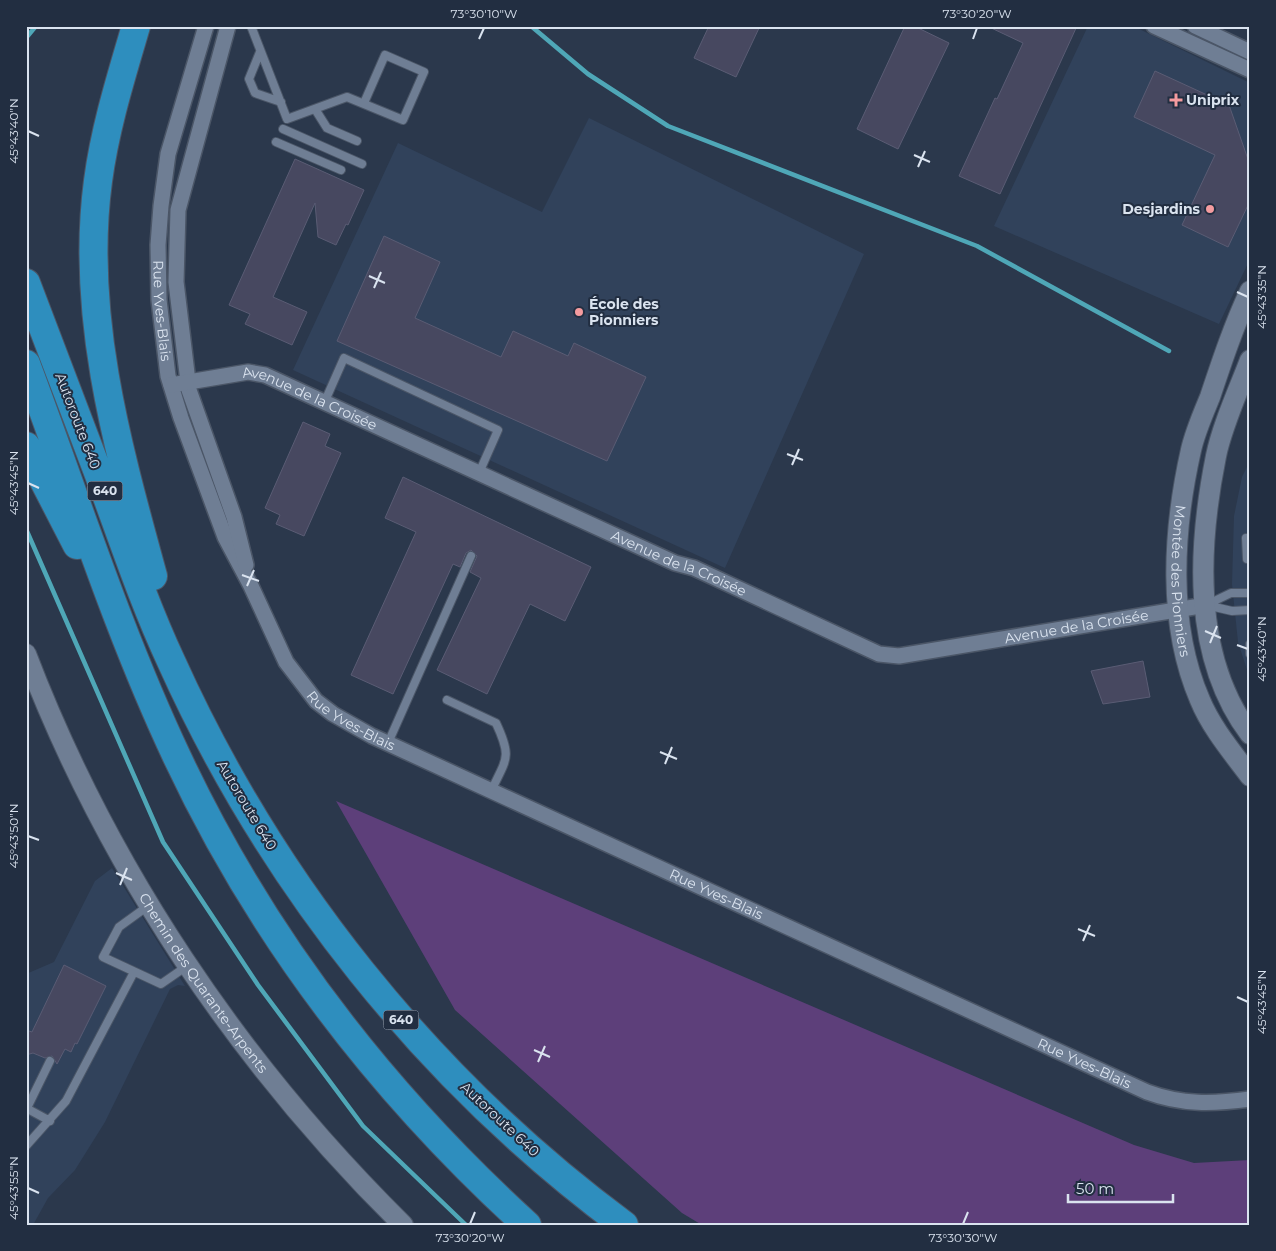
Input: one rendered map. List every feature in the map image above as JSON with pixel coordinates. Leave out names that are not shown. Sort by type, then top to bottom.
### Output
[{"type":"highway","points":[[136,26],[109,120],[101,160],[94,225],[95,289],[103,362],[113,421],[138,521],[188,698]]},
{"type":"highway","name":"Autoroute 640","points":[[26,283],[139,586],[188,698],[252,815],[310,903],[373,987],[434,1055],[490,1112],[552,1168],[624,1225]]},
{"type":"highway","name":"Autoroute 640","points":[[26,364],[136,658],[169,740],[216,834],[254,899],[302,973],[354,1042],[408,1106],[469,1170],[527,1225]]},
{"type":"highway","points":[[26,446],[136,658]]},
{"type":"street","name":"Rue Yves-Blais","points":[[206,26],[168,154],[160,206],[158,245],[159,300],[171,385],[181,418],[226,537],[252,586],[278,646],[302,686],[333,714],[388,743],[1147,1092],[1170,1100],[1195,1103],[1250,1099]]},
{"type":"street","name":"Rue Yves-Blais","points":[[228,26],[178,210],[176,282],[187,381],[197,420],[234,517],[252,586]]},
{"type":"street","points":[[1154,26],[1191,29],[1250,52]]},
{"type":"street","points":[[1191,29],[1250,70]]},
{"type":"street","name":"Montée des Pionniers","points":[[1250,291],[1237,319],[1191,449],[1181,512],[1177,554],[1179,610],[1187,663],[1200,701],[1226,745],[1250,776]]},
{"type":"street","name":"Montée des Pionniers","points":[[1250,360],[1216,455],[1205,510],[1202,563],[1212,656],[1224,691],[1250,734]]},
{"type":"street","name":"Avenue de la Croisée","points":[[171,385],[239,373],[257,372],[325,401],[675,563],[694,568],[879,654],[899,656],[1206,605]]},
{"type":"street","name":"Chemin des Quarante-Arpents","points":[[26,654],[75,770],[107,832],[188,966],[237,1035],[300,1115],[345,1166],[403,1225]]},
{"type":"lane","points":[[251,26],[287,119],[347,97],[403,120],[424,72],[385,55],[364,103]]},
{"type":"lane","points":[[260,52],[249,79],[255,93],[281,102]]},
{"type":"lane","points":[[315,109],[326,128],[357,141]]},
{"type":"lane","points":[[282,129],[362,164]]},
{"type":"lane","points":[[276,142],[341,170]]},
{"type":"lane","points":[[160,206],[178,210]]},
{"type":"lane","points":[[325,401],[344,358],[498,430],[479,473]]},
{"type":"lane","points":[[1247,559],[1246,538],[1250,538]]},
{"type":"lane","points":[[388,743],[471,556]]},
{"type":"lane","points":[[1206,605],[1231,593],[1250,593]]},
{"type":"lane","points":[[1206,605],[1232,611],[1250,610]]},
{"type":"lane","points":[[1250,644],[1250,654]]},
{"type":"lane","points":[[447,700],[496,723],[507,746],[505,764],[491,791]]},
{"type":"lane","points":[[150,904],[119,927],[103,957],[161,984],[188,966]]},
{"type":"lane","points":[[26,1146],[50,1121],[75,1086],[134,972]]},
{"type":"lane","points":[[50,1061],[27,1108],[50,1121]]},
{"type":"shaded area","points":[[1088,26],[1133,26],[1250,83],[1250,259],[1219,324],[994,226]]},
{"type":"shaded area","name":"École des Pionniers","points":[[589,118],[864,254],[725,568],[293,370],[398,143],[542,212]]},
{"type":"shaded area","points":[[1250,461],[1250,679],[1238,642],[1232,584],[1234,516],[1242,477]]},
{"type":"shaded area","points":[[336,801],[1134,1145],[1194,1163],[1250,1160],[1250,1225],[702,1225],[682,1213],[455,1010]]},
{"type":"shaded area","points":[[112,868],[185,986],[178,985],[170,989],[105,1122],[75,1170],[48,1198],[33,1225],[26,1225],[26,974],[54,962],[95,881]]},
{"type":"building","points":[[709,26],[760,26],[736,77],[694,58]]},
{"type":"building","points":[[905,26],[914,26],[949,43],[898,149],[857,129]]},
{"type":"building","points":[[987,26],[1077,26],[1000,194],[959,176],[1023,43]]},
{"type":"building","points":[[1155,71],[1229,105],[1250,165],[1250,201],[1228,247],[1182,225],[1215,155],[1134,117]]},
{"type":"building","points":[[295,159],[364,190],[348,225],[346,224],[336,245],[318,237],[315,203],[273,297],[307,312],[292,345],[245,324],[250,314],[229,305]]},
{"type":"building","points":[[384,236],[440,262],[415,318],[501,357],[513,331],[568,356],[574,343],[646,377],[607,461],[337,341]]},
{"type":"building","points":[[303,422],[330,434],[325,446],[341,453],[304,536],[276,524],[280,515],[265,508]]},
{"type":"building","points":[[403,477],[591,567],[565,621],[530,604],[487,694],[437,670],[481,578],[470,572],[477,556],[471,550],[466,553],[460,567],[453,564],[393,694],[351,675],[416,532],[385,518]]},
{"type":"building","points":[[1143,661],[1150,697],[1103,704],[1091,671]]},
{"type":"building","points":[[64,965],[106,986],[77,1044],[75,1043],[71,1052],[65,1049],[57,1064],[52,1056],[45,1058],[33,1053],[26,1055],[26,1030],[32,1032]]},
{"type":"waterway","points":[[26,38],[36,26]]},
{"type":"waterway","points":[[531,26],[588,74],[668,126],[977,246],[1169,351]]},
{"type":"waterway","points":[[26,529],[163,842],[258,985],[363,1126],[466,1225]]},
{"type":"place","name":"Uniprix","points":[[1176,100]]},
{"type":"place","name":"Desjardins","points":[[1210,209]]},
{"type":"place","name":"École des Pionniers","points":[[579,312]]}]
